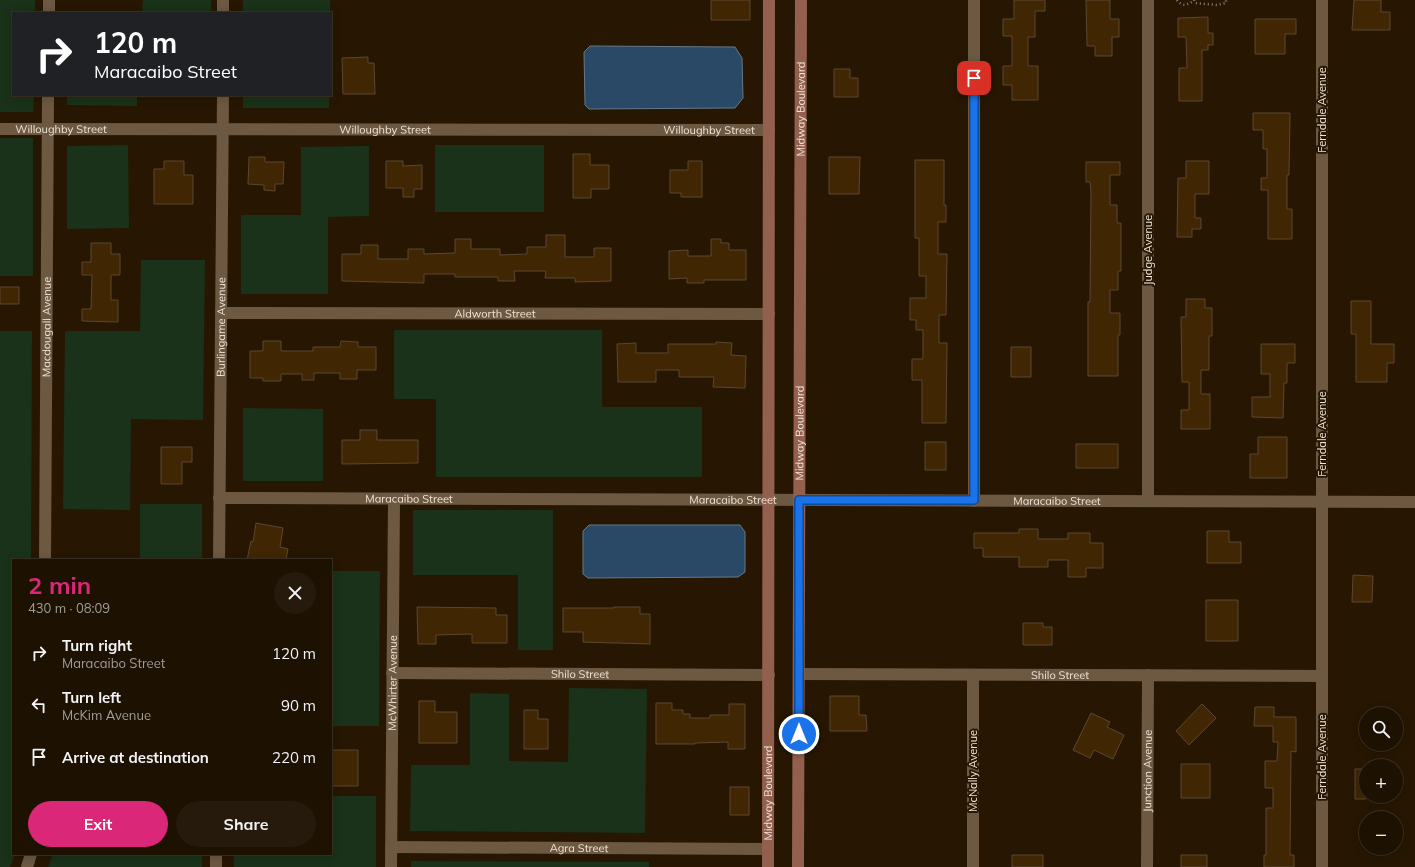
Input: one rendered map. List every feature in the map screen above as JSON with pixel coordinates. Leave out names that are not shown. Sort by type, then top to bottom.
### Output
[{"type":"street","points":[[49,0],[49,12]]},
{"type":"street","points":[[223,12],[224,0]]},
{"type":"street","name":"Midway Boulevard","points":[[768,867],[769,0]]},
{"type":"street","name":"Midway Boulevard","points":[[798,867],[801,0]]},
{"type":"street","points":[[974,0],[974,500]]},
{"type":"street","name":"Judge Avenue","points":[[1148,0],[1148,501]]},
{"type":"street","name":"Ferndale Avenue","points":[[1322,0],[1322,867]]},
{"type":"street","name":"Macdougall Avenue","points":[[45,559],[48,96]]},
{"type":"street","name":"Burlingame Avenue","points":[[219,559],[223,96]]},
{"type":"street","name":"Willoughby Street","points":[[0,129],[769,130]]},
{"type":"street","name":"Aldworth Street","points":[[221,313],[769,314]]},
{"type":"street","name":"Maracaibo Street","points":[[220,498],[1415,502]]},
{"type":"street","name":"McWhirter Avenue","points":[[391,867],[394,499]]},
{"type":"street","name":"Shilo Street","points":[[392,673],[769,675]]},
{"type":"street","name":"Shilo Street","points":[[799,674],[1322,676]]},
{"type":"street","name":"McNally Avenue","points":[[973,675],[973,867]]},
{"type":"street","name":"Junction Avenue","points":[[1148,675],[1148,867]]},
{"type":"street","name":"Agra Street","points":[[391,847],[768,849]]},
{"type":"street","points":[[27,867],[31,855]]},
{"type":"street","points":[[216,855],[216,867]]},
{"type":"path","points":[[1177,0],[1182,5],[1186,5],[1194,0],[1195,3],[1198,4],[1217,5],[1226,3],[1226,0]]},
{"type":"green space","points":[[0,0],[35,0],[35,12],[12,12],[12,96],[34,96],[33,112],[0,112]]},
{"type":"green space","points":[[143,0],[211,0],[211,12],[142,12]]},
{"type":"green space","points":[[243,0],[330,0],[330,12],[243,12]]},
{"type":"green space","points":[[67,96],[137,96],[137,106],[67,105]]},
{"type":"green space","points":[[243,96],[329,96],[329,108],[243,108]]},
{"type":"green space","points":[[0,138],[33,138],[33,276],[0,276]]},
{"type":"green space","points":[[128,145],[129,228],[67,229],[67,146]]},
{"type":"green space","points":[[435,145],[544,145],[544,212],[435,212]]},
{"type":"green space","points":[[369,146],[369,216],[328,217],[328,294],[241,294],[241,215],[301,215],[301,147]]},
{"type":"green space","points":[[141,260],[205,260],[203,420],[131,419],[130,510],[63,509],[65,331],[140,331]]},
{"type":"green space","points":[[394,330],[602,330],[602,407],[702,407],[702,477],[436,477],[436,399],[394,399]]},
{"type":"green space","points":[[0,331],[32,331],[31,559],[12,559],[12,855],[15,855],[10,867],[0,867]]},
{"type":"green space","points":[[243,408],[323,409],[323,481],[243,481]]},
{"type":"green space","points":[[140,504],[202,504],[202,559],[140,559]]},
{"type":"green space","points":[[413,510],[553,510],[553,650],[518,650],[518,575],[413,575]]},
{"type":"green space","points":[[332,571],[380,571],[379,726],[332,726]]},
{"type":"green space","points":[[569,688],[647,689],[645,833],[410,831],[411,765],[470,765],[470,693],[509,694],[509,761],[568,762]]},
{"type":"green space","points":[[332,796],[376,796],[376,867],[234,867],[234,855],[332,855]]},
{"type":"green space","points":[[53,855],[202,855],[202,867],[48,867]]},
{"type":"green space","points":[[411,861],[649,862],[649,867],[411,867]]},
{"type":"water","points":[[590,46],[735,47],[742,58],[743,98],[735,108],[589,109],[585,105],[584,52]]},
{"type":"water","points":[[589,525],[740,525],[745,532],[745,572],[738,577],[588,578],[583,574],[583,531]]},
{"type":"building","points":[[711,0],[750,0],[750,20],[711,20]]},
{"type":"building","points":[[1014,0],[1045,0],[1045,11],[1035,11],[1035,37],[1028,37],[1028,66],[1038,66],[1038,100],[1012,100],[1012,85],[1003,85],[1003,66],[1012,66],[1012,36],[1003,36],[1003,19],[1014,19]]},
{"type":"building","points":[[1086,0],[1110,0],[1110,19],[1119,19],[1119,37],[1112,37],[1112,56],[1095,56],[1095,46],[1087,46]]},
{"type":"building","points":[[1354,0],[1381,0],[1381,12],[1390,12],[1390,30],[1352,30]]},
{"type":"building","points":[[1208,17],[1208,33],[1213,33],[1213,45],[1208,45],[1208,50],[1202,50],[1202,101],[1179,101],[1179,68],[1187,68],[1186,37],[1178,37],[1178,18]]},
{"type":"building","points":[[1255,19],[1296,19],[1296,34],[1285,34],[1285,54],[1255,54]]},
{"type":"building","points":[[368,57],[368,63],[374,63],[375,94],[343,94],[342,58]]},
{"type":"building","points":[[834,69],[850,69],[850,78],[858,78],[858,97],[834,97]]},
{"type":"building","points":[[1253,113],[1290,113],[1287,209],[1292,209],[1292,239],[1268,239],[1268,190],[1261,190],[1261,178],[1267,178],[1267,149],[1263,149],[1263,130],[1253,130]]},
{"type":"building","points":[[573,154],[590,154],[590,165],[609,165],[609,189],[591,189],[591,198],[573,198]]},
{"type":"building","points":[[249,157],[265,157],[265,162],[284,162],[283,184],[275,184],[275,191],[264,190],[264,185],[248,184]]},
{"type":"building","points":[[829,157],[860,157],[859,194],[829,194]]},
{"type":"building","points":[[915,160],[944,160],[944,205],[946,205],[946,222],[938,222],[938,254],[947,254],[946,315],[939,315],[939,343],[947,343],[946,423],[922,423],[922,380],[912,380],[912,359],[923,359],[923,330],[916,330],[916,320],[910,320],[910,298],[926,298],[926,276],[919,276],[919,238],[915,238]]},
{"type":"building","points":[[164,161],[184,161],[184,175],[193,175],[193,204],[154,204],[154,169],[164,169]]},
{"type":"building","points":[[386,161],[403,161],[403,166],[422,165],[422,189],[414,189],[414,197],[403,197],[403,188],[386,188]]},
{"type":"building","points":[[688,161],[702,161],[702,197],[681,197],[681,193],[670,193],[670,170],[688,170]]},
{"type":"building","points":[[1186,161],[1209,161],[1209,194],[1195,194],[1195,218],[1201,218],[1201,229],[1192,229],[1192,237],[1177,237],[1178,178],[1186,178]]},
{"type":"building","points":[[1086,162],[1120,162],[1120,175],[1110,175],[1110,205],[1117,205],[1117,223],[1121,223],[1121,271],[1118,271],[1118,290],[1110,290],[1110,313],[1120,313],[1120,335],[1118,335],[1118,376],[1088,376],[1088,302],[1090,302],[1091,192],[1090,182],[1086,182]]},
{"type":"building","points":[[546,235],[565,235],[565,257],[594,257],[594,248],[611,248],[611,281],[575,282],[575,278],[545,278],[546,271],[514,271],[515,281],[498,281],[498,277],[455,277],[455,274],[424,274],[424,283],[342,281],[342,254],[361,254],[361,245],[378,245],[378,259],[408,259],[408,249],[424,249],[424,254],[455,253],[455,239],[471,239],[471,249],[500,249],[500,255],[527,254],[527,247],[546,247]]},
{"type":"building","points":[[711,239],[721,239],[721,243],[729,243],[729,250],[746,250],[746,280],[704,280],[704,283],[687,283],[687,278],[669,279],[669,251],[688,250],[688,256],[711,256]]},
{"type":"building","points":[[91,243],[111,243],[111,254],[120,254],[120,275],[111,275],[111,300],[118,300],[118,322],[82,321],[82,309],[91,309],[92,275],[82,275],[82,262],[91,262]]},
{"type":"building","points":[[0,287],[19,287],[19,304],[0,304]]},
{"type":"building","points":[[1186,299],[1205,299],[1205,308],[1212,308],[1212,336],[1209,336],[1209,370],[1201,370],[1201,394],[1210,394],[1210,429],[1181,429],[1181,410],[1189,410],[1189,382],[1182,382],[1181,317],[1186,317]]},
{"type":"building","points":[[1351,301],[1371,301],[1371,344],[1394,344],[1394,363],[1387,363],[1387,382],[1356,382],[1356,334],[1351,334]]},
{"type":"building","points":[[263,341],[281,341],[281,351],[313,351],[313,347],[340,347],[341,341],[358,342],[358,347],[376,347],[376,370],[357,370],[357,379],[340,379],[340,373],[314,373],[314,380],[302,380],[302,374],[281,374],[281,381],[263,381],[263,378],[250,378],[250,351],[263,351]]},
{"type":"building","points":[[716,342],[732,343],[731,355],[746,356],[745,388],[713,387],[714,377],[679,377],[679,370],[656,370],[656,382],[618,382],[617,344],[636,343],[636,353],[668,353],[668,344],[716,344]]},
{"type":"building","points":[[1261,344],[1295,344],[1295,363],[1287,363],[1287,383],[1284,383],[1283,418],[1252,417],[1252,397],[1270,397],[1270,374],[1261,374]]},
{"type":"building","points":[[1011,347],[1031,347],[1031,377],[1011,377]]},
{"type":"building","points":[[360,430],[377,430],[377,440],[418,440],[418,463],[342,464],[342,440],[360,440]]},
{"type":"building","points":[[1258,437],[1287,437],[1287,478],[1250,478],[1250,454],[1258,454]]},
{"type":"building","points":[[925,442],[946,442],[946,470],[925,470]]},
{"type":"building","points":[[1076,444],[1118,444],[1118,468],[1076,468]]},
{"type":"building","points":[[161,447],[192,447],[192,462],[182,462],[182,484],[161,484]]},
{"type":"building","points":[[256,523],[283,528],[280,547],[288,549],[286,559],[247,559],[251,541],[253,542]]},
{"type":"building","points":[[1019,529],[1038,529],[1038,539],[1068,539],[1068,533],[1090,533],[1090,543],[1103,543],[1103,568],[1086,568],[1086,577],[1068,577],[1068,560],[1048,560],[1048,567],[1019,567],[1019,557],[983,557],[983,548],[974,548],[974,533],[1019,533]]},
{"type":"building","points":[[1207,531],[1229,531],[1229,542],[1241,542],[1241,563],[1207,563]]},
{"type":"building","points":[[1353,575],[1373,576],[1372,602],[1352,602]]},
{"type":"building","points":[[1206,600],[1238,600],[1238,641],[1206,641]]},
{"type":"building","points":[[417,607],[496,608],[496,615],[507,615],[507,643],[472,643],[472,634],[436,635],[436,644],[418,644]]},
{"type":"building","points":[[640,607],[640,614],[650,614],[650,644],[583,642],[583,632],[563,632],[563,608]]},
{"type":"building","points":[[1023,623],[1043,623],[1043,627],[1052,627],[1052,645],[1023,645]]},
{"type":"building","points":[[830,696],[859,696],[859,715],[866,715],[867,731],[830,731]]},
{"type":"building","points":[[419,701],[435,701],[435,712],[457,712],[457,743],[419,743]]},
{"type":"building","points":[[656,703],[672,703],[672,710],[683,710],[683,714],[690,714],[690,718],[710,718],[710,715],[729,715],[729,704],[745,704],[745,749],[728,749],[728,742],[656,744]]},
{"type":"building","points":[[1202,704],[1216,718],[1189,745],[1176,731]]},
{"type":"building","points":[[1255,707],[1274,707],[1274,717],[1296,717],[1296,752],[1291,751],[1290,855],[1294,855],[1294,867],[1264,867],[1264,855],[1266,855],[1266,808],[1273,808],[1273,788],[1265,788],[1265,761],[1277,761],[1278,742],[1273,742],[1273,726],[1254,726]]},
{"type":"building","points":[[524,710],[538,710],[538,719],[548,719],[548,749],[524,749]]},
{"type":"building","points":[[1091,713],[1110,722],[1107,727],[1124,735],[1113,759],[1094,750],[1090,758],[1073,750]]},
{"type":"building","points":[[332,750],[358,750],[358,786],[332,786]]},
{"type":"building","points":[[1181,764],[1210,764],[1210,798],[1181,798]]},
{"type":"building","points":[[1355,769],[1359,769],[1359,799],[1355,799]]},
{"type":"building","points":[[730,787],[749,787],[749,815],[730,815]]},
{"type":"building","points":[[1012,855],[1043,855],[1043,867],[1012,867]]},
{"type":"building","points":[[1181,855],[1207,855],[1207,867],[1181,867]]},
{"type":"route","points":[[799,734],[799,500],[974,500],[974,78]]}]
